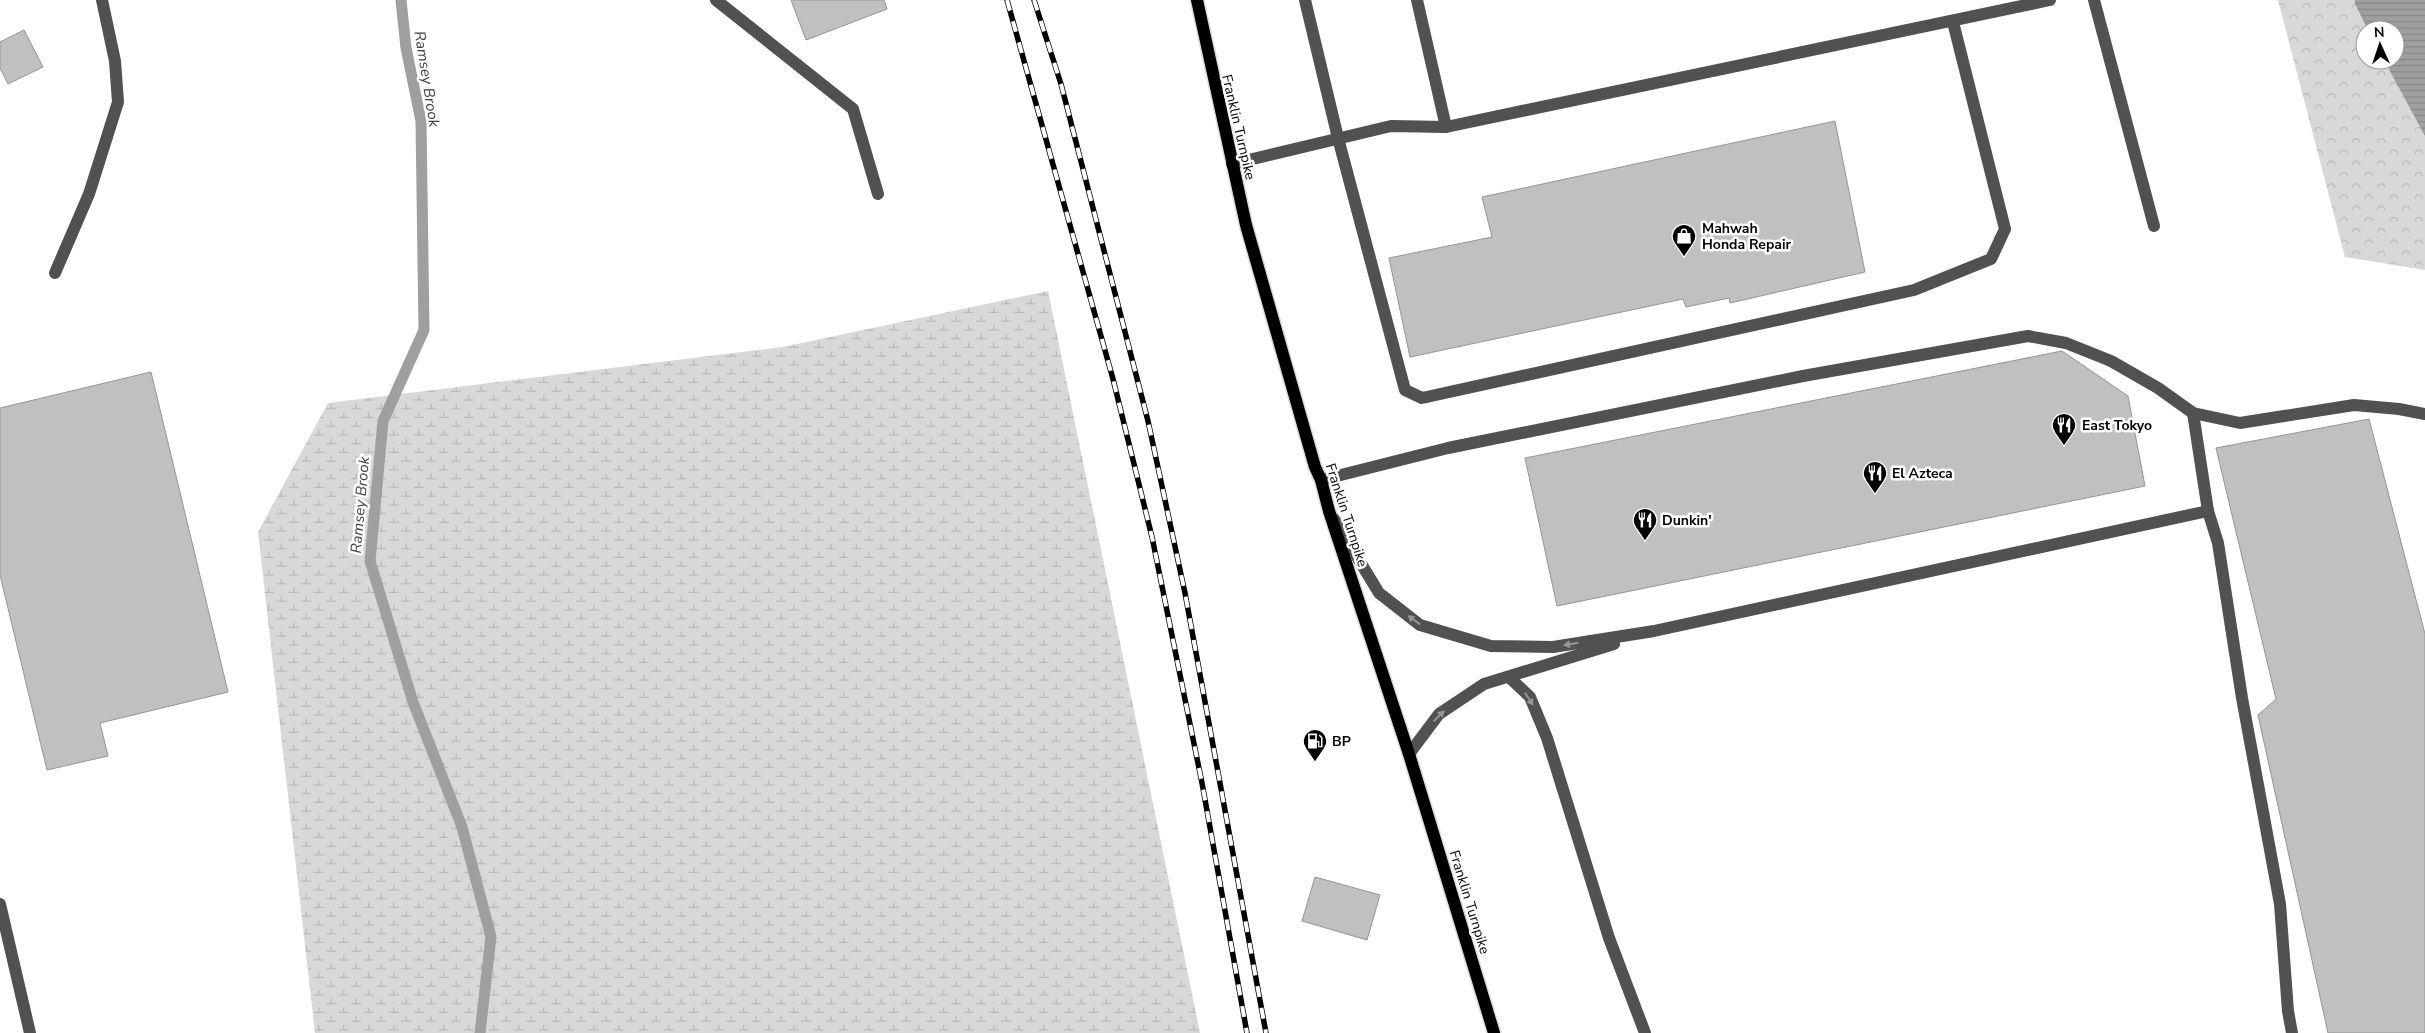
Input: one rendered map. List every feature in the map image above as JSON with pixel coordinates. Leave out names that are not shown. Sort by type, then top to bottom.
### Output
[{"type":"main road","name":"Franklin Turnpike","points":[[1197,0],[1246,225],[1315,467],[1321,480],[1329,511],[1409,754],[1494,1033]]},
{"type":"street","points":[[55,273],[89,194],[118,102],[115,61],[102,0]]},
{"type":"street","points":[[716,0],[853,109],[878,194]]},
{"type":"street","points":[[1305,0],[1338,138],[1405,390],[1422,398],[1914,290],[1991,259],[2005,228],[1953,22]]},
{"type":"street","points":[[1417,0],[1446,127]]},
{"type":"street","points":[[1232,164],[1391,126],[1446,127],[1953,22],[2050,0]]},
{"type":"street","points":[[2094,0],[2154,226]]},
{"type":"street","points":[[1321,480],[1448,448],[1755,385],[2028,336],[2066,343],[2111,361],[2158,388],[2193,413],[2240,423],[2354,405],[2399,409],[2425,414]]},
{"type":"street","points":[[2193,413],[2208,511],[2218,543],[2242,698],[2280,904],[2288,1010],[2292,1033]]},
{"type":"street","points":[[1329,511],[1379,593],[1420,625],[1491,646],[1553,647],[1654,631],[2208,511]]},
{"type":"street","points":[[1409,754],[1439,714],[1484,684],[1654,631]]},
{"type":"street","points":[[1509,677],[1530,697],[1541,725],[1580,838],[1609,938],[1645,1033]]},
{"type":"street","points":[[0,904],[30,1033]]},
{"type":"green space","points":[[2278,0],[2425,0],[2425,270],[2345,257]]},
{"type":"green space","points":[[1048,291],[1200,1033],[315,1033],[258,532],[328,403],[783,347]]},
{"type":"shaded area","points":[[2355,0],[2425,0],[2425,136],[2389,70],[2405,70],[2405,20],[2363,20]]},
{"type":"building","points":[[791,0],[884,0],[887,9],[806,40]]},
{"type":"building","points":[[24,30],[43,67],[8,84],[0,68],[0,42]]},
{"type":"building","points":[[1835,121],[1865,272],[1730,303],[1729,298],[1686,307],[1683,299],[1410,357],[1389,258],[1492,237],[1482,197]]},
{"type":"building","points":[[2062,351],[2128,396],[2145,486],[1557,606],[1525,458]]},
{"type":"building","points":[[151,372],[228,692],[100,723],[108,756],[47,770],[0,575],[0,408]]},
{"type":"building","points":[[2369,419],[2425,634],[2425,1033],[2328,1033],[2258,715],[2276,699],[2216,448]]},
{"type":"building","points":[[1315,877],[1380,895],[1367,940],[1302,921]]},
{"type":"waterway","name":"Ramsey Brook","points":[[401,0],[406,48],[421,121],[424,330],[383,421],[370,561],[413,702],[462,827],[491,937],[480,1033]]},
{"type":"railway","points":[[1007,0],[1113,379],[1152,537],[1202,783],[1247,1033]]},
{"type":"railway","points":[[1034,0],[1061,84],[1148,421],[1185,593],[1266,1033]]},
{"type":"place","name":"Mahwah Honda Repair","points":[[1684,257]]},
{"type":"place","name":"East Tokyo","points":[[2064,446]]},
{"type":"place","name":"El Azteca","points":[[1875,494]]},
{"type":"place","name":"Dunkin'","points":[[1645,541]]},
{"type":"place","name":"BP","points":[[1315,762]]}]
